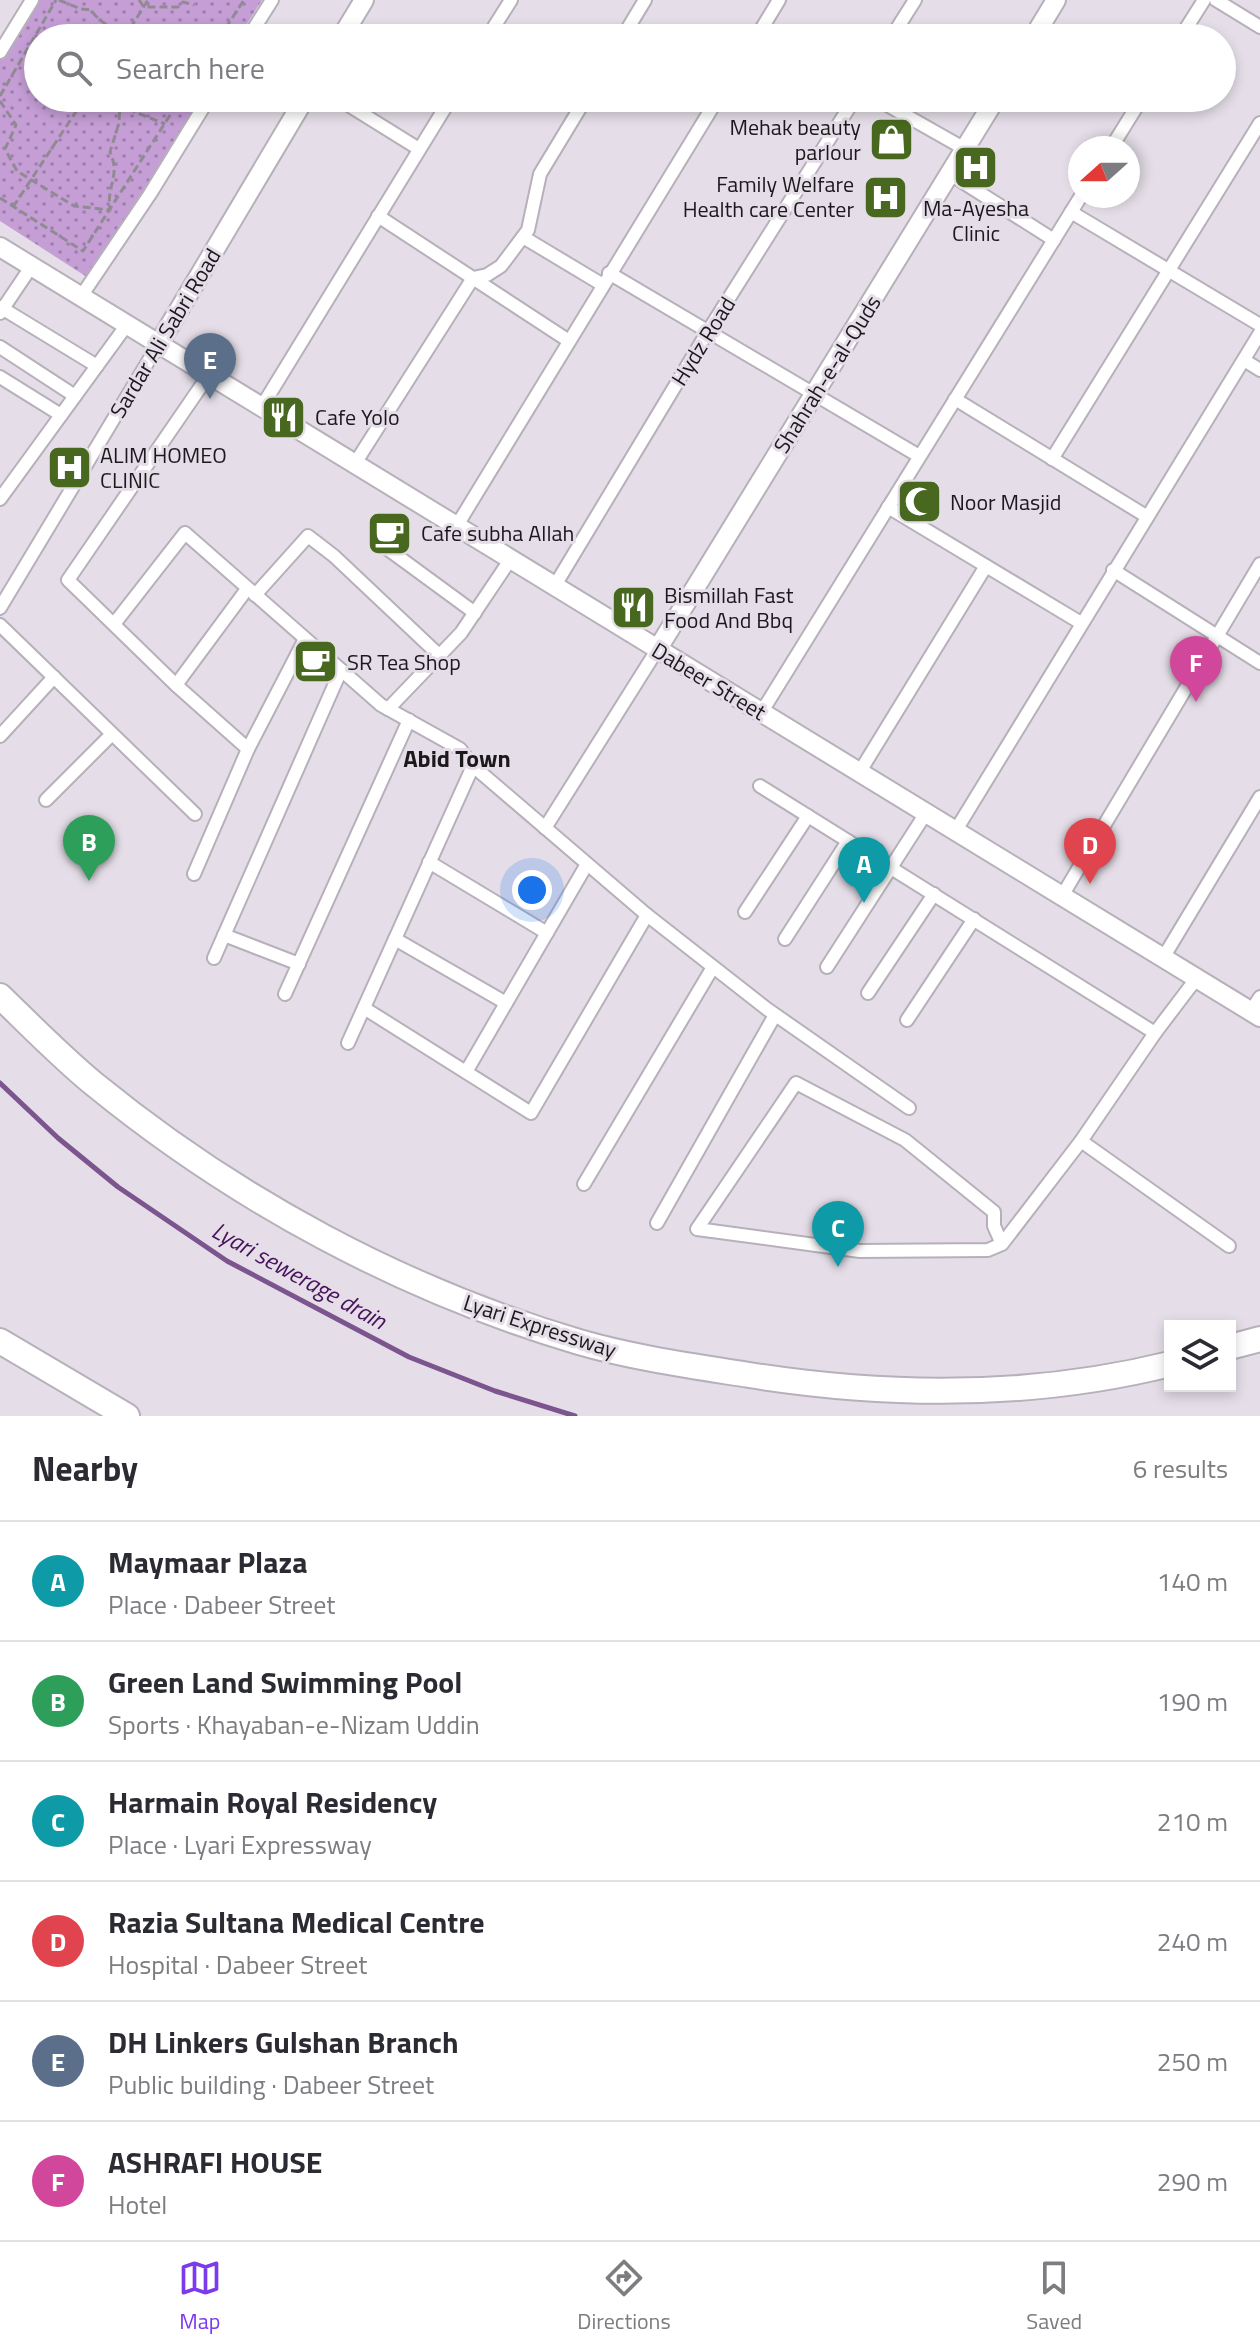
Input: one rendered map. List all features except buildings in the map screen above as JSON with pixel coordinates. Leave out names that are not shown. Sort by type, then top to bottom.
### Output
[{"type":"highway","name":"Lyari Expressway","points":[[0,996],[131,1113],[258,1198],[346,1248],[437,1292],[580,1342],[628,1355],[779,1380],[908,1390],[1037,1387],[1164,1365]]},
{"type":"highway","points":[[1236,1345],[1260,1339]]},
{"type":"highway","points":[[0,1341],[127,1416]]},
{"type":"street","points":[[0,52],[32,0]]},
{"type":"street","points":[[257,24],[272,0]]},
{"type":"street","points":[[349,24],[364,0]]},
{"type":"street","points":[[496,24],[511,0]]},
{"type":"street","points":[[630,24],[645,0]]},
{"type":"street","points":[[764,24],[779,0]]},
{"type":"street","points":[[900,24],[915,0]]},
{"type":"street","points":[[1041,24],[1056,0]]},
{"type":"street","points":[[1189,24],[1204,0]]},
{"type":"street","points":[[1216,0],[1260,27]]},
{"type":"street","points":[[80,298],[200,112]]},
{"type":"street","name":"Sardar Ali Sabri Road","points":[[0,608],[297,112]]},
{"type":"street","points":[[360,112],[419,149]]},
{"type":"street","points":[[261,408],[442,112]]},
{"type":"street","points":[[354,465],[473,278],[487,275],[501,266],[528,230],[540,174],[578,112]]},
{"type":"street","points":[[456,527],[709,112]]},
{"type":"street","name":"Hydz Road","points":[[554,587],[707,333],[846,112]]},
{"type":"street","points":[[900,112],[965,149]]},
{"type":"street","name":"Shahrah-e-al-Quds","points":[[657,650],[987,112]]},
{"type":"street","points":[[1118,136],[1133,112]]},
{"type":"street","points":[[1052,459],[1260,123]]},
{"type":"street","points":[[950,174],[1054,240]]},
{"type":"street","points":[[761,713],[1074,208]]},
{"type":"street","points":[[1071,212],[1260,325]]},
{"type":"street","points":[[378,216],[569,341]]},
{"type":"street","points":[[523,237],[816,393],[919,456]]},
{"type":"street","name":"Dabeer Street","points":[[0,247],[1196,979],[1257,1008]]},
{"type":"street","points":[[31,267],[1,309],[97,366]]},
{"type":"street","points":[[0,499],[126,326]]},
{"type":"street","points":[[956,830],[1260,333]]},
{"type":"street","points":[[0,347],[75,396]]},
{"type":"street","points":[[1244,360],[1260,370]]},
{"type":"street","points":[[208,376],[68,580],[176,685],[248,749]]},
{"type":"street","points":[[0,377],[61,415]]},
{"type":"street","points":[[955,399],[1146,516]]},
{"type":"street","points":[[888,507],[1081,623]]},
{"type":"street","points":[[114,624],[185,533],[388,709],[460,749],[473,766],[647,915],[775,1015],[909,1108]]},
{"type":"street","points":[[176,685],[251,592],[308,536],[334,556],[440,656]]},
{"type":"street","points":[[385,547],[475,613]]},
{"type":"street","points":[[388,709],[461,633],[510,560]]},
{"type":"street","points":[[1062,896],[1260,564]]},
{"type":"street","points":[[859,773],[986,566]]},
{"type":"street","points":[[1113,570],[1260,663]]},
{"type":"street","points":[[0,625],[195,814]]},
{"type":"street","points":[[194,874],[248,749],[305,639]]},
{"type":"street","points":[[545,828],[657,650]]},
{"type":"street","points":[[214,958],[341,670]]},
{"type":"street","points":[[0,736],[54,677]]},
{"type":"street","points":[[285,994],[409,720]]},
{"type":"street","points":[[46,800],[112,734]]},
{"type":"street","points":[[348,1043],[473,766]]},
{"type":"street","points":[[760,786],[1155,1033]]},
{"type":"street","points":[[1163,958],[1260,797]]},
{"type":"street","points":[[827,967],[926,813]]},
{"type":"street","points":[[745,912],[808,816]]},
{"type":"street","points":[[785,939],[848,841]]},
{"type":"street","points":[[429,862],[547,933]]},
{"type":"street","points":[[466,1072],[587,864]]},
{"type":"street","points":[[868,993],[934,894]]},
{"type":"street","points":[[364,1008],[531,1113],[647,915]]},
{"type":"street","points":[[907,1020],[974,919]]},
{"type":"street","points":[[224,935],[299,964]]},
{"type":"street","points":[[395,939],[506,1003]]},
{"type":"street","points":[[584,1184],[713,967]]},
{"type":"street","points":[[1002,1244],[994,1226],[994,1212],[905,1140],[796,1083],[697,1229],[860,1251],[988,1250],[1002,1244],[1081,1141],[1196,979]]},
{"type":"street","points":[[657,1223],[775,1015]]},
{"type":"street","points":[[1081,1141],[1229,1246]]},
{"type":"path","points":[[44,24],[58,0],[91,10],[97,20],[107,24]]},
{"type":"path","points":[[139,0],[144,7]]},
{"type":"path","points":[[132,24],[148,0]]},
{"type":"path","points":[[228,24],[244,0]]},
{"type":"path","points":[[144,7],[178,7],[183,2],[194,5]]},
{"type":"path","points":[[24,57],[0,98],[16,125],[5,149],[17,171],[74,206],[110,210]]},
{"type":"path","points":[[13,207],[76,112]]},
{"type":"path","points":[[110,210],[108,198],[116,165],[110,152],[119,123],[119,112]]},
{"type":"path","points":[[135,112],[165,124]]},
{"type":"path","points":[[0,198],[83,251],[172,112]]},
{"type":"shaded area","points":[[30,0],[262,0],[247,24],[24,24],[24,112],[192,112],[90,279],[0,221],[0,50]]},
{"type":"waterway","name":"Lyari sewerage drain","points":[[0,1083],[58,1138],[118,1187],[227,1261],[409,1357],[495,1391],[575,1416]]},
{"type":"place","name":"Mehak beauty parlour","points":[[892,140]]},
{"type":"place","name":"Ma-Ayesha Clinic","points":[[976,167]]},
{"type":"place","name":"Family Welfare Health care Center","points":[[885,197]]},
{"type":"place","name":"DH Linkers Gulshan Branch","points":[[210,399]]},
{"type":"place","name":"Cafe Yolo","points":[[284,417]]},
{"type":"place","name":"ALIM HOMEO CLINIC","points":[[69,468]]},
{"type":"place","name":"Noor Masjid","points":[[919,502]]},
{"type":"place","name":"Cafe subha Allah","points":[[390,533]]},
{"type":"place","name":"Bismillah Fast Food And Bbq","points":[[633,608]]},
{"type":"place","name":"SR Tea Shop","points":[[316,662]]},
{"type":"place","name":"ASHRAFI HOUSE","points":[[1196,702]]},
{"type":"place","name":"Green Land Swimming Pool","points":[[89,881]]},
{"type":"place","name":"Razia Sultana Medical Centre","points":[[1090,884]]},
{"type":"place","name":"Maymaar Plaza","points":[[864,903]]},
{"type":"place","name":"Harmain Royal Residency","points":[[838,1267]]},
{"type":"district","name":"Abid Town","points":[[457,759]]}]
